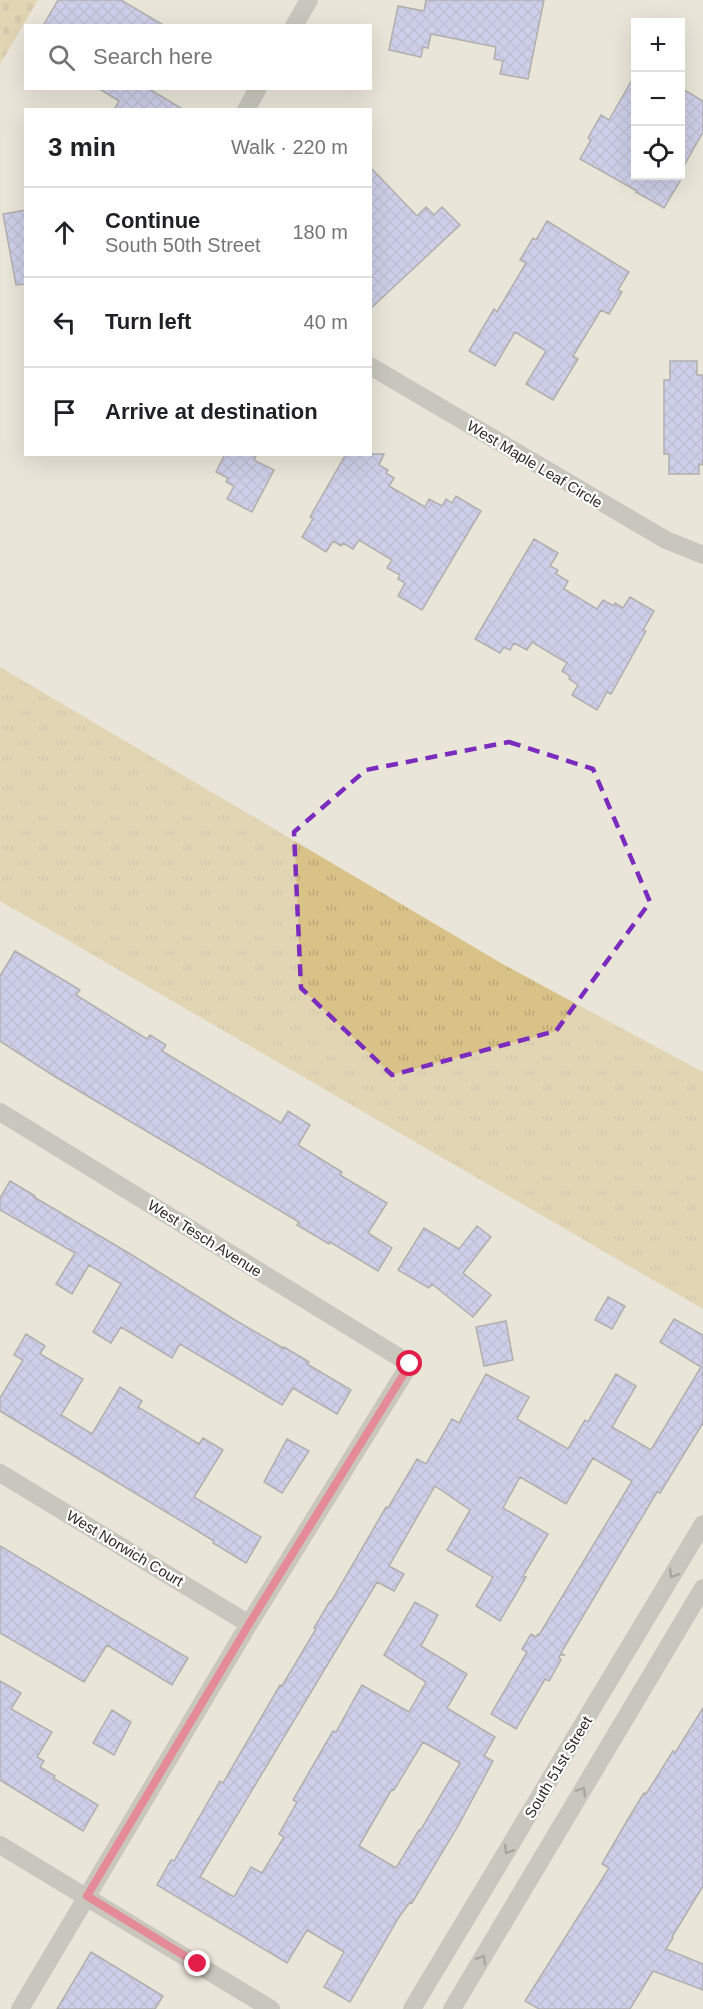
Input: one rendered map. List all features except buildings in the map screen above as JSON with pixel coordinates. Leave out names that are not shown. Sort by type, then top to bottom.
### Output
[{"type":"street","points":[[295,24],[309,0]]},
{"type":"street","points":[[247,108],[257,90]]},
{"type":"street","name":"West Maple Leaf Circle","points":[[372,367],[657,534],[703,555]]},
{"type":"street","name":"West Tesch Avenue","points":[[0,1112],[410,1364],[249,1624]]},
{"type":"street","name":"West Norwich Court","points":[[0,1473],[249,1624]]},
{"type":"street","name":"South 51st Street","points":[[412,2009],[703,1524]]},
{"type":"street","points":[[452,2009],[703,1588]]},
{"type":"street","points":[[20,2009],[249,1624]]},
{"type":"street","points":[[0,1845],[271,2009]]},
{"type":"highlighted area","points":[[509,742],[593,769],[650,902],[556,1031],[392,1075],[301,988],[294,832],[366,770]]},
{"type":"green space","points":[[0,0],[38,0],[0,64]]},
{"type":"green space","points":[[0,667],[506,966],[703,1072],[703,1309],[0,901]]},
{"type":"route","points":[[198,1964],[87,1896],[249,1624],[410,1364]]}]
